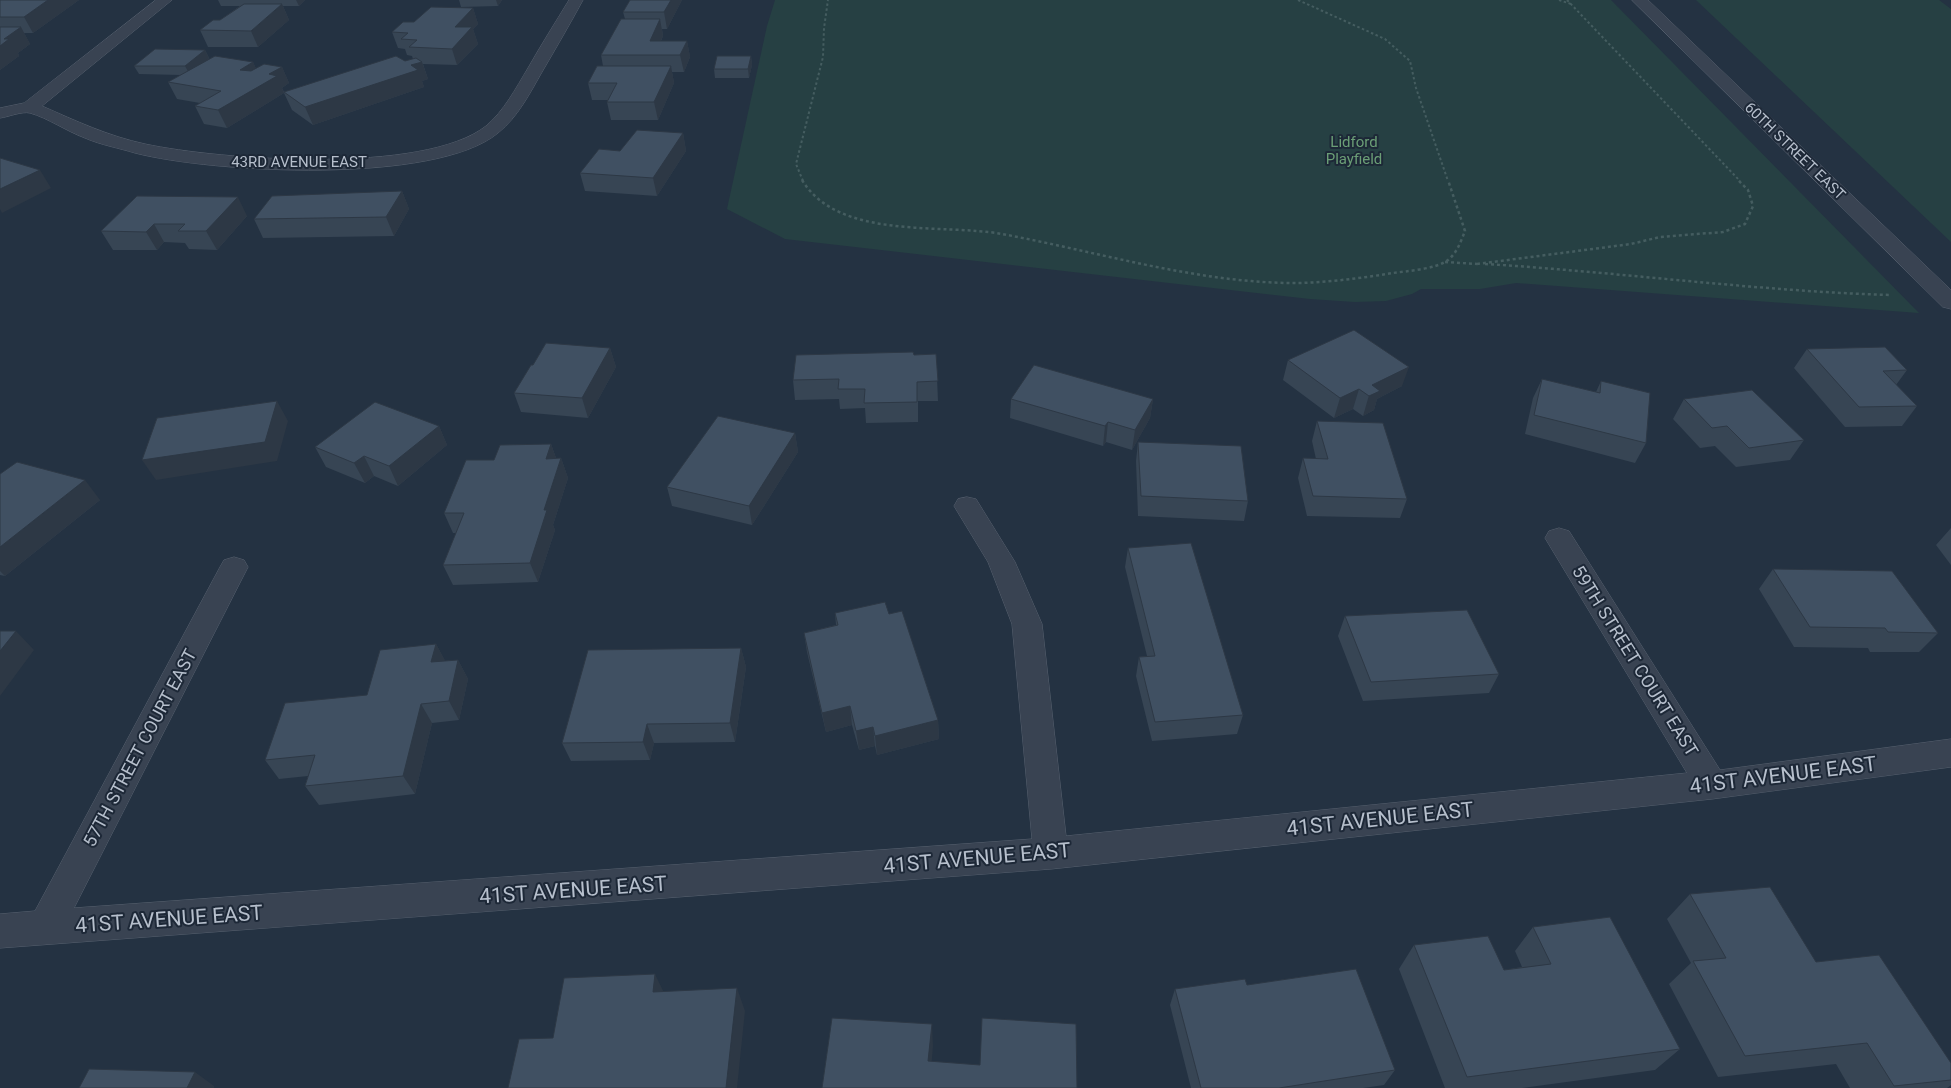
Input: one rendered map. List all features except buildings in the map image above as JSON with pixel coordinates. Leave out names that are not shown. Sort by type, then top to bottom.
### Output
[{"type":"street","points":[[0,113],[30,108],[165,0]]},
{"type":"street","name":"43RD AVENUE EAST","points":[[30,108],[92,135],[142,149],[222,162],[318,165],[385,161],[425,156],[455,148],[478,139],[502,120],[513,107],[576,0]]},
{"type":"street","name":"60TH STREET EAST","points":[[1639,0],[1948,299]]},
{"type":"street","points":[[967,506],[1002,560],[1016,590],[1027,624],[1051,853]]},
{"type":"street","name":"59TH STREET COURT EAST","points":[[1559,538],[1712,785]]},
{"type":"street","name":"57TH STREET COURT EAST","points":[[45,928],[234,567]]},
{"type":"street","name":"41ST AVENUE EAST","points":[[0,931],[1051,853],[1712,785],[1951,753]]},
{"type":"path","points":[[828,0],[824,28],[824,58],[796,164],[799,177],[817,199],[850,216],[900,228],[999,234],[1209,277],[1260,282],[1328,283],[1385,275],[1445,262],[1581,270],[1816,293],[1948,299]]},
{"type":"path","points":[[1298,0],[1385,39],[1410,61],[1416,88],[1465,231],[1457,248],[1445,262]]},
{"type":"path","points":[[1559,0],[1571,4]]},
{"type":"path","points":[[1477,264],[1631,244],[1660,236],[1722,232],[1744,224],[1753,206],[1748,190],[1567,0]]},
{"type":"green space","name":"Lidford Playfield","points":[[775,0],[1611,0],[1919,313],[1516,283],[1480,289],[1421,289],[1412,294],[1386,301],[1355,302],[1310,299],[785,239],[727,209],[767,26]]},
{"type":"green space","points":[[1696,0],[1939,0],[1951,9],[1951,242]]}]
